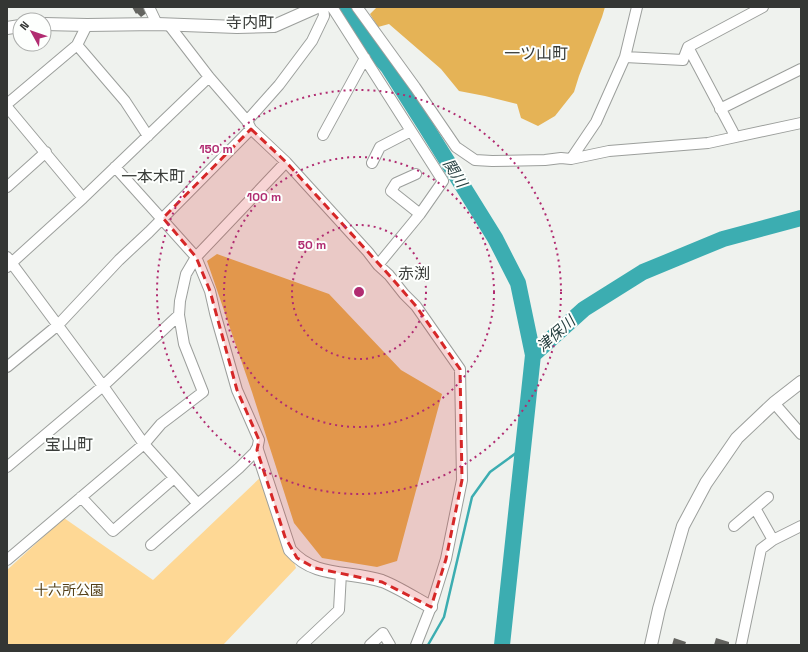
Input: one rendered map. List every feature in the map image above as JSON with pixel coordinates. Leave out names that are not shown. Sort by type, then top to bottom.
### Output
[{"type":"street","points":[[149,7],[249,125],[286,162],[368,252],[378,265],[389,274],[404,294],[416,306],[460,369],[462,480],[446,559],[432,607],[416,645]]},
{"type":"street","points":[[52,24],[237,27],[274,26],[317,7]]},
{"type":"street","points":[[7,367],[58,325],[119,260],[163,218],[249,125],[312,41],[324,16],[323,7]]},
{"type":"street","points":[[332,7],[443,181],[420,214],[378,265]]},
{"type":"street","points":[[357,7],[415,87],[456,148],[475,160],[571,159],[610,151],[708,143],[801,123]]},
{"type":"street","points":[[571,159],[596,122],[625,57],[637,7]]},
{"type":"street","points":[[625,57],[683,60],[688,47],[763,7]]},
{"type":"street","points":[[83,198],[7,106],[77,45],[87,25]]},
{"type":"street","points":[[77,45],[125,101],[148,136]]},
{"type":"street","points":[[688,47],[733,132],[734,137]]},
{"type":"street","points":[[323,135],[365,58]]},
{"type":"street","points":[[720,109],[801,69]]},
{"type":"street","points":[[197,503],[144,444],[58,325],[8,262],[83,198],[209,77]]},
{"type":"street","points":[[372,163],[380,146],[411,131]]},
{"type":"street","points":[[7,188],[46,152]]},
{"type":"street","points":[[7,560],[144,444],[161,424],[203,392],[184,344],[179,315],[180,301],[186,274],[196,257],[286,162]]},
{"type":"street","points":[[115,167],[163,218],[196,257],[210,291],[237,390],[259,440],[257,450],[290,550],[297,558],[316,568],[329,572],[382,582],[432,607]]},
{"type":"street","points":[[416,174],[396,182],[391,190],[420,214]]},
{"type":"street","points":[[7,467],[103,386],[179,315]]},
{"type":"street","points":[[651,645],[683,526],[706,483],[737,438],[774,403],[801,382]]},
{"type":"street","points":[[774,403],[801,434]]},
{"type":"street","points":[[151,545],[177,523],[197,503],[239,468],[257,450]]},
{"type":"street","points":[[81,497],[113,532],[174,478]]},
{"type":"street","points":[[734,526],[768,497]]},
{"type":"street","points":[[755,508],[774,540]]},
{"type":"street","points":[[741,645],[762,549],[774,540],[801,526]]},
{"type":"street","points":[[302,645],[339,610],[341,574]]},
{"type":"street","points":[[370,645],[383,633],[390,645]]},
{"type":"highlighted area","points":[[251,129],[286,162],[416,306],[460,369],[462,480],[446,559],[431,607],[382,582],[315,568],[297,558],[285,537],[257,450],[259,440],[237,390],[210,291],[196,257],[163,218]]},
{"type":"green space","name":"十六所公園","points":[[264,474],[296,568],[223,645],[7,645],[7,570],[64,518],[153,580]]},
{"type":"shaded area","points":[[377,7],[605,7],[574,92],[555,116],[538,126],[521,118],[517,104],[459,91],[441,69],[389,24],[378,27],[370,14]]},
{"type":"shaded area","points":[[217,254],[329,294],[401,370],[442,394],[397,561],[377,567],[322,558],[294,523],[252,392],[207,261]]},
{"type":"building","points":[[132,7],[143,7],[148,12],[141,17],[137,13],[136,14]]},
{"type":"building","points":[[674,638],[686,642],[685,645],[672,645]]},
{"type":"building","points":[[716,638],[729,642],[729,645],[714,645]]},
{"type":"waterway","name":"関川","points":[[343,7],[373,50],[388,67],[495,238],[518,283],[533,355],[502,645]]},
{"type":"waterway","name":"津保川","points":[[533,355],[584,309],[643,272],[723,239],[801,218]]},
{"type":"waterway","points":[[428,645],[444,617],[472,497],[490,472],[523,448]]},
{"type":"district","name":"寺内町","points":[[250,22]]},
{"type":"district","name":"一ツ山町","points":[[536,53]]},
{"type":"district","name":"一本木町","points":[[153,176]]},
{"type":"district","name":"赤渕","points":[[414,273]]},
{"type":"district","name":"宝山町","points":[[69,444]]}]
